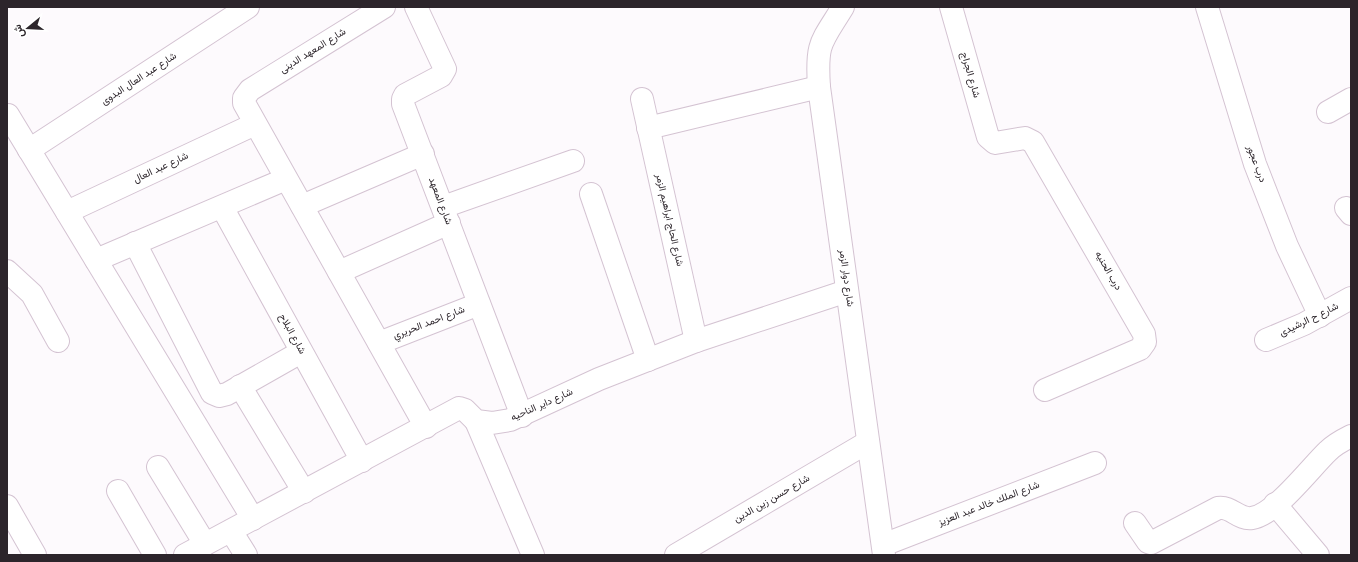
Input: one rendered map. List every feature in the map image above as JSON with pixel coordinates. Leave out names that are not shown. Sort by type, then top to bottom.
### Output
[{"type":"street","name":"شارع عبد العال البدوى","points":[[29,150],[248,7]]},
{"type":"street","name":"شارع المعهد الدينى","points":[[255,124],[244,103],[244,98],[250,90],[384,7]]},
{"type":"street","name":"شارع المعهد","points":[[416,7],[445,69],[440,76],[403,97],[404,104],[522,416]]},
{"type":"street","name":"شارع دوار الزمر","points":[[844,7],[830,25],[820,44],[817,60],[819,87],[884,550]]},
{"type":"street","name":"شارع الجراج","points":[[950,7],[987,133],[992,142]]},
{"type":"street","name":"درب عجور","points":[[1207,7],[1255,164],[1287,246],[1320,316]]},
{"type":"street","points":[[648,128],[819,87]]},
{"type":"street","name":"شارع الحاج ابراهيم الزمر","points":[[642,99],[696,341]]},
{"type":"street","points":[[1328,112],[1351,99]]},
{"type":"street","points":[[8,115],[253,519]]},
{"type":"street","points":[[255,124],[426,427]]},
{"type":"street","name":"شارع عبد العال","points":[[67,212],[255,124]]},
{"type":"street","name":"درب الحنيه","points":[[992,142],[998,143],[1025,138],[1033,142],[1145,338],[1140,349],[1045,390]]},
{"type":"street","points":[[302,206],[422,154]]},
{"type":"street","points":[[339,272],[446,215],[573,161]]},
{"type":"street","points":[[96,260],[286,179]]},
{"type":"street","points":[[591,194],[648,360]]},
{"type":"street","name":"شارع البلاح","points":[[222,206],[362,461]]},
{"type":"street","points":[[135,243],[209,390],[215,395],[223,395],[301,352]]},
{"type":"street","points":[[7,271],[32,294],[58,341]]},
{"type":"street","name":"شارع داير الناحيه","points":[[476,421],[499,423],[522,416],[599,379],[696,341],[848,291]]},
{"type":"street","name":"شارع ح الرشيدى","points":[[1266,340],[1320,316],[1351,298]]},
{"type":"street","name":"شارع احمد الحريري","points":[[379,343],[479,304]]},
{"type":"street","points":[[240,386],[304,492]]},
{"type":"street","points":[[185,555],[462,408],[476,421],[532,555]]},
{"type":"street","points":[[1135,523],[1148,542],[1151,543],[1218,508],[1228,508],[1244,518],[1254,518],[1291,491],[1328,451],[1351,436]]},
{"type":"street","name":"شارع حسن زين الدين","points":[[676,555],[868,442]]},
{"type":"street","name":"شارع الملك خالد عبد العزيز","points":[[884,550],[1095,463]]},
{"type":"street","points":[[158,467],[205,544]]},
{"type":"street","points":[[118,491],[155,555]]},
{"type":"street","points":[[1275,504],[1318,555]]},
{"type":"street","points":[[7,506],[35,555]]},
{"type":"street","points":[[231,531],[246,555]]}]
